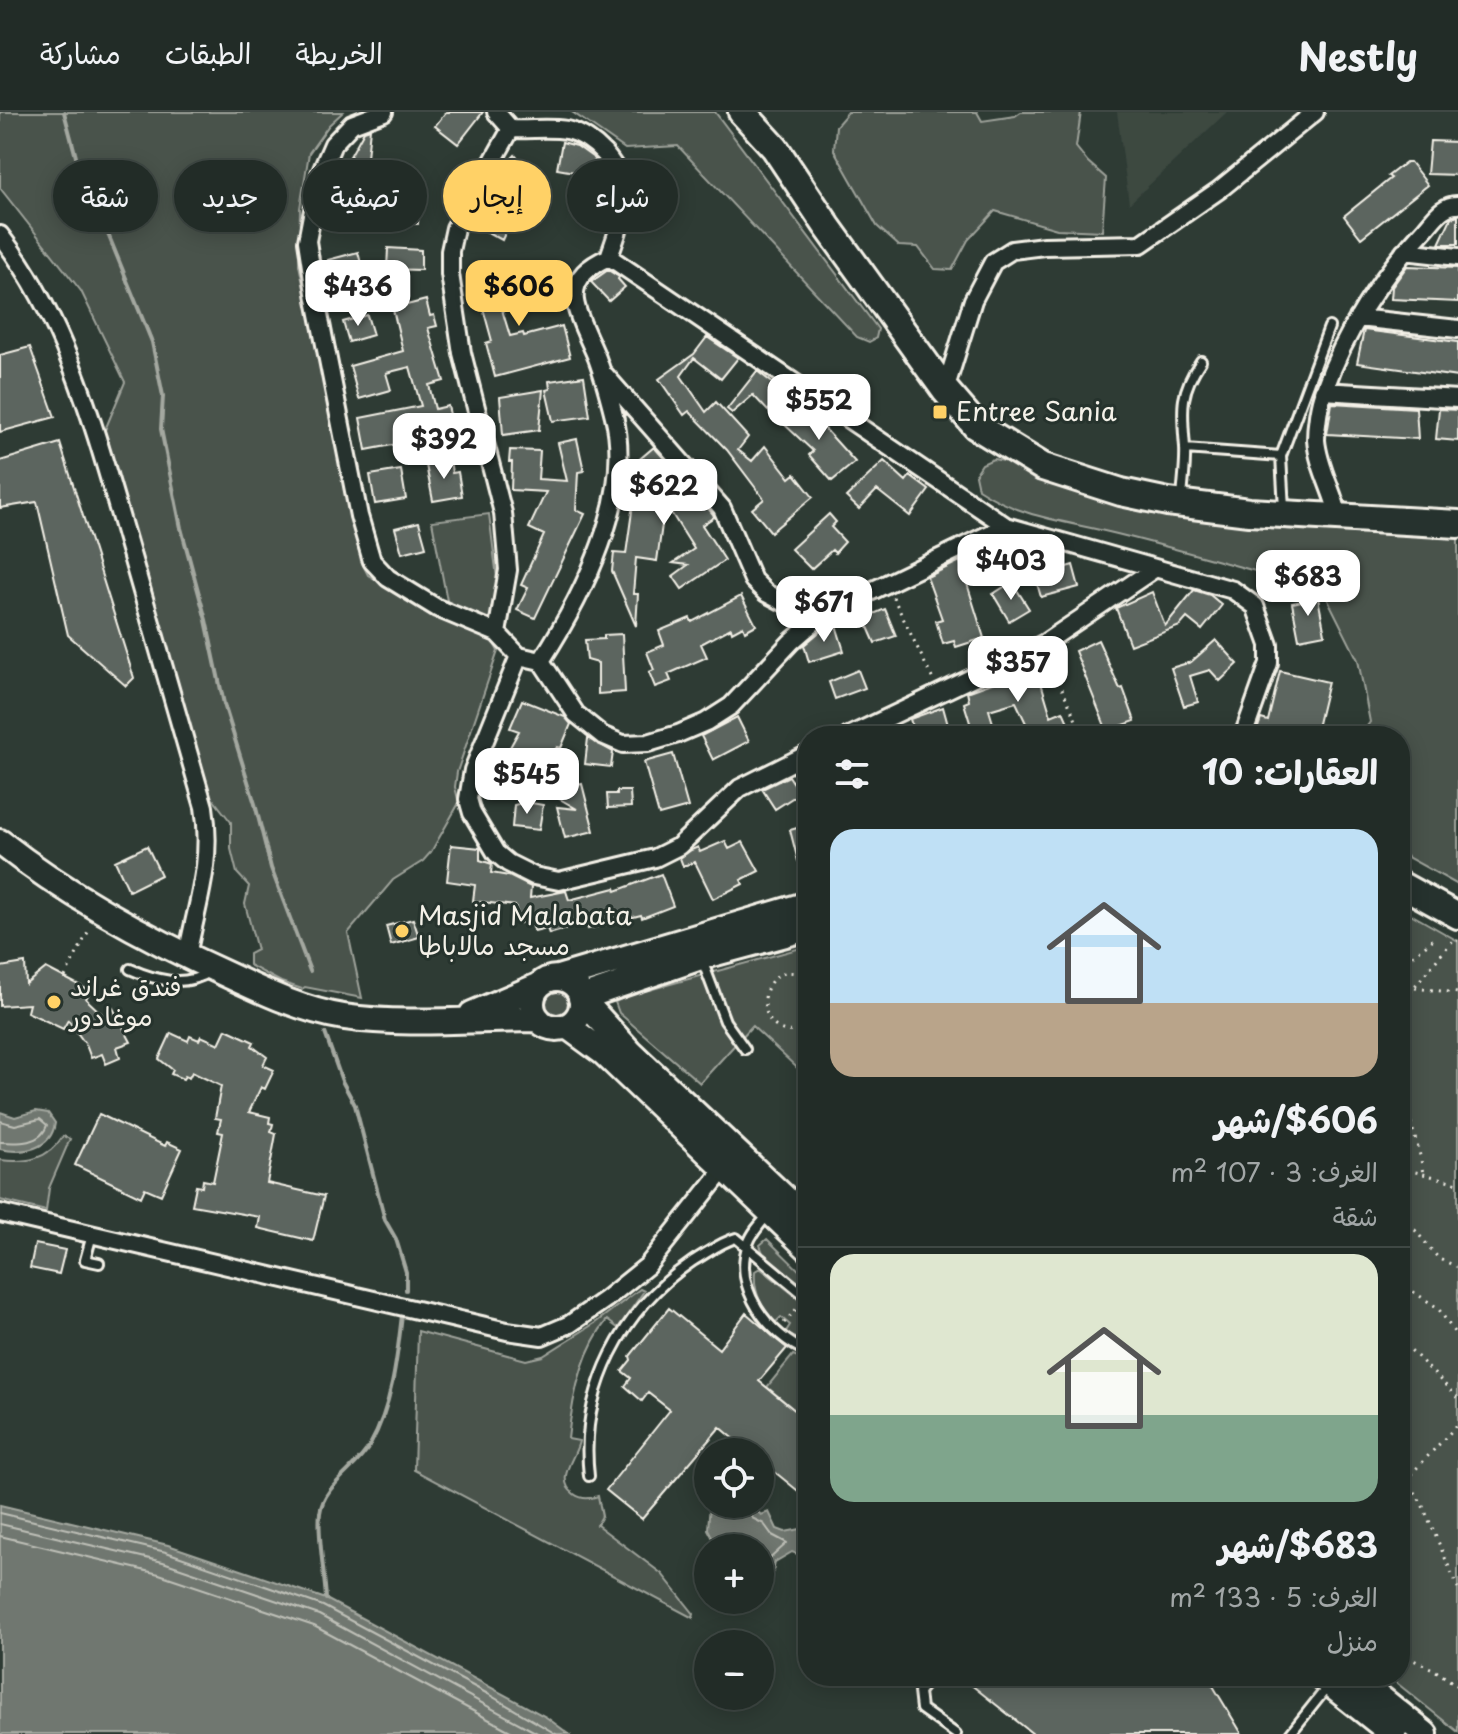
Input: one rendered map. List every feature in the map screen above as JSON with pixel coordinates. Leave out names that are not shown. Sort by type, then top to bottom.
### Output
[{"type":"main road","points":[[742,112],[775,148],[945,390],[976,426],[1043,467],[1121,492],[1182,504],[1285,514],[1458,524]]},
{"type":"main road","points":[[0,842],[75,896],[187,956],[275,995],[340,1017],[409,1021],[538,1019],[551,1027],[567,1026],[604,1053],[798,1239]]},
{"type":"main road","points":[[1410,890],[1458,916]]},
{"type":"main road","points":[[459,1019],[548,982],[798,907]]},
{"type":"main road","points":[[581,998],[701,957],[798,931]]},
{"type":"main road","points":[[548,982],[573,984],[581,998],[631,1053],[798,1211]]},
{"type":"main road","points":[[538,1019],[532,1003],[548,982]]},
{"type":"main road","points":[[567,1026],[579,1014],[581,998]]},
{"type":"main road","points":[[1342,1686],[1393,1734]]},
{"type":"main road","points":[[1346,1686],[1425,1734]]},
{"type":"street","points":[[384,112],[352,124],[333,144],[320,174],[307,241],[359,516],[372,561],[388,578],[437,608],[497,633],[519,656],[541,661],[576,714],[602,735],[623,744],[648,743],[692,728],[731,706],[791,642],[822,615],[1006,526]]},
{"type":"street","points":[[496,112],[511,129],[567,130],[585,137],[601,150],[622,178],[624,213],[609,257],[583,273],[576,286],[575,300],[603,373],[616,421],[617,483],[607,526],[591,566],[562,629],[541,661]]},
{"type":"street","points":[[945,390],[973,300],[993,262],[1012,250],[1044,246],[1141,244],[1219,190],[1315,112]]},
{"type":"street","points":[[497,633],[508,570],[503,513],[462,353],[450,274],[450,251],[455,228],[511,129]]},
{"type":"street","points":[[1339,517],[1316,440],[1323,391],[1358,318],[1404,251],[1445,208],[1458,205]]},
{"type":"street","points":[[0,235],[39,294],[75,377],[115,497],[204,807],[208,850],[206,869],[187,956]]},
{"type":"street","points":[[1404,251],[1458,257]]},
{"type":"street","points":[[609,257],[1006,526],[1233,590],[1255,606],[1269,645],[1269,663],[1247,726]]},
{"type":"street","points":[[1358,318],[1458,329]]},
{"type":"street","points":[[603,373],[722,508],[753,580],[777,599],[822,615]]},
{"type":"street","points":[[1323,391],[1458,399]]},
{"type":"street","points":[[871,726],[1043,644],[1154,569]]},
{"type":"street","points":[[519,656],[473,770],[468,799],[472,813],[496,853],[534,876],[559,881],[655,858],[679,846],[740,788],[798,759]]},
{"type":"street","points":[[0,1213],[528,1336],[542,1336],[606,1299],[647,1266],[724,1169]]},
{"type":"lane","points":[[1285,514],[1281,456],[1329,327]]},
{"type":"lane","points":[[1182,504],[1185,449],[1182,398],[1189,379],[1201,361]]},
{"type":"lane","points":[[1185,449],[1281,456]]},
{"type":"lane","points":[[701,957],[720,1012],[745,1049]]},
{"type":"lane","points":[[130,969],[146,976],[182,981],[197,980],[214,969]]},
{"type":"lane","points":[[770,1212],[747,1245],[748,1282],[761,1315],[785,1339],[798,1346]]},
{"type":"lane","points":[[92,1235],[85,1260],[99,1263]]},
{"type":"lane","points":[[589,1476],[588,1441],[593,1403],[604,1368],[631,1317],[659,1288],[708,1252],[736,1238],[798,1293]]},
{"type":"lane","points":[[924,1686],[919,1692],[921,1709],[956,1734]]},
{"type":"lane","points":[[1290,1734],[1328,1686]]},
{"type":"path","points":[[886,582],[939,695]]},
{"type":"path","points":[[1043,644],[1079,726]]},
{"type":"path","points":[[65,977],[90,928]]},
{"type":"path","points":[[1410,958],[1436,937]]},
{"type":"path","points":[[1410,993],[1454,939],[1458,941]]},
{"type":"path","points":[[798,973],[783,974],[770,983],[763,998],[766,1014],[777,1027],[798,1030]]},
{"type":"path","points":[[1415,988],[1458,993]]},
{"type":"path","points":[[1410,1120],[1423,1175]]},
{"type":"path","points":[[1410,1171],[1458,1183]]},
{"type":"path","points":[[1410,1228],[1439,1259],[1458,1267]]},
{"type":"path","points":[[1410,1290],[1438,1308],[1458,1338]]},
{"type":"path","points":[[786,1321],[798,1308]]},
{"type":"path","points":[[1410,1349],[1458,1398]]},
{"type":"path","points":[[1410,1478],[1458,1424]]},
{"type":"path","points":[[1410,1483],[1458,1588]]},
{"type":"path","points":[[1410,1659],[1458,1686]]},
{"type":"shaded area","points":[[0,112],[343,112],[329,125],[309,153],[308,160],[303,160],[299,265],[361,561],[368,575],[442,617],[448,606],[432,521],[489,514],[499,594],[482,636],[493,642],[498,651],[457,772],[455,787],[459,803],[431,852],[423,861],[393,880],[348,933],[362,998],[305,987],[302,989],[249,965],[249,954],[257,950],[245,904],[249,886],[237,873],[231,849],[231,822],[206,790],[102,437],[125,382],[81,291],[0,188]]},
{"type":"shaded area","points":[[572,112],[715,112],[878,329],[876,338],[869,342],[857,337],[678,146],[625,149]]},
{"type":"shaded area","points":[[848,112],[977,112],[982,121],[1015,116],[1021,112],[1081,112],[1076,147],[1106,178],[1102,231],[1057,229],[995,211],[968,240],[952,270],[935,269],[918,247],[899,246],[877,226],[834,150],[836,126]]},
{"type":"shaded area","points":[[1117,112],[1227,112],[1129,204]]},
{"type":"shaded area","points":[[993,459],[1010,462],[1033,472],[1248,520],[1458,537],[1458,885],[1410,859],[1410,726],[1367,726],[1370,722],[1358,660],[1323,590],[1012,507],[978,489],[975,475],[982,464]]},
{"type":"shaded area","points":[[1410,914],[1458,941],[1458,1732],[1400,1686],[1410,1686]]},
{"type":"shaded area","points":[[798,949],[798,1069],[752,1026],[700,1083],[619,1013],[615,1002],[627,996]]},
{"type":"shaded area","points":[[557,987],[568,992],[573,1003],[568,1014],[557,1019],[546,1014],[541,1003],[546,992]]},
{"type":"shaded area","points":[[63,1136],[70,1139],[49,1188],[46,1211],[0,1200],[0,1160],[36,1158],[50,1150]]},
{"type":"shaded area","points":[[767,1239],[798,1269],[798,1283],[765,1258],[760,1245]]},
{"type":"shaded area","points":[[760,1268],[798,1298],[798,1339],[785,1333],[790,1325],[781,1317],[775,1323],[766,1312],[755,1286],[755,1271]]},
{"type":"shaded area","points":[[640,1289],[644,1291],[618,1328],[607,1320],[590,1346],[572,1408],[568,1439],[579,1441],[566,1482],[568,1488],[580,1497],[598,1496],[602,1516],[597,1525],[662,1574],[694,1614],[693,1618],[414,1470],[418,1331],[526,1360],[543,1356],[595,1323]]},
{"type":"shaded area","points":[[793,1355],[798,1357],[798,1413],[767,1387]]},
{"type":"water","points":[[36,1111],[48,1113],[55,1123],[48,1139],[26,1150],[0,1149],[0,1112],[15,1117]]},
{"type":"water","points":[[0,1505],[168,1545],[326,1599],[546,1717],[569,1734],[0,1734]]},
{"type":"water","points":[[709,1518],[772,1518],[777,1529],[785,1532],[798,1530],[798,1554],[792,1552],[775,1562],[774,1567],[774,1534],[711,1534]]},
{"type":"building","points":[[446,112],[483,112],[458,144],[435,126]]},
{"type":"building","points":[[370,129],[367,160],[348,160],[364,131]]},
{"type":"building","points":[[1430,141],[1458,142],[1458,175],[1427,174]]},
{"type":"building","points":[[562,142],[577,146],[595,159],[567,160],[567,171],[557,169]]},
{"type":"building","points":[[1406,162],[1410,162],[1428,185],[1361,238],[1344,216]]},
{"type":"building","points":[[1458,216],[1458,244],[1439,244],[1451,218]]},
{"type":"building","points":[[487,232],[506,232],[502,240]]},
{"type":"building","points":[[388,248],[421,250],[421,270],[387,269]]},
{"type":"building","points":[[358,252],[367,286],[338,295],[328,260]]},
{"type":"building","points":[[541,266],[549,292],[500,303],[510,336],[523,333],[524,336],[562,326],[570,357],[495,377],[486,343],[492,341],[478,290],[525,277],[524,271]]},
{"type":"building","points":[[1407,266],[1458,268],[1458,302],[1391,299],[1392,287]]},
{"type":"building","points":[[608,270],[619,277],[625,287],[609,301],[591,282]]},
{"type":"building","points":[[401,295],[403,306],[426,300],[430,316],[434,315],[437,326],[428,328],[444,381],[429,385],[435,409],[448,406],[455,436],[366,450],[360,418],[421,406],[410,367],[386,373],[391,390],[359,399],[350,366],[403,351],[390,297]]},
{"type":"building","points":[[367,315],[373,335],[349,342],[343,322]]},
{"type":"building","points":[[1364,330],[1458,342],[1458,377],[1357,363]]},
{"type":"building","points":[[707,337],[738,358],[721,379],[694,358],[681,376],[706,412],[716,402],[748,437],[738,450],[752,461],[765,446],[790,478],[795,474],[813,497],[771,532],[752,509],[764,499],[727,450],[689,411],[684,415],[659,379],[694,354]]},
{"type":"building","points":[[30,347],[55,417],[0,432],[0,355]]},
{"type":"building","points":[[757,371],[783,391],[768,411],[753,395],[732,413],[727,409]]},
{"type":"building","points":[[584,376],[590,416],[553,421],[546,390],[550,389],[549,381]]},
{"type":"building","points":[[543,390],[539,430],[503,435],[500,397]]},
{"type":"building","points":[[803,402],[820,414],[816,419],[855,462],[832,481],[809,455],[813,451],[784,424]]},
{"type":"building","points":[[1332,403],[1416,408],[1418,439],[1327,434]]},
{"type":"building","points":[[1439,409],[1458,410],[1458,441],[1436,439]]},
{"type":"building","points":[[577,439],[584,471],[578,472],[576,510],[585,514],[535,618],[517,610],[528,588],[521,585],[544,535],[529,528],[546,492],[511,490],[510,450],[540,451],[538,479],[567,481],[558,443]]},
{"type":"building","points":[[60,443],[134,678],[126,686],[68,635],[37,502],[0,508],[0,461]]},
{"type":"building","points":[[654,447],[713,514],[714,517],[702,525],[725,560],[682,589],[673,576],[688,565],[673,563],[694,549],[665,503],[657,561],[636,558],[633,594],[638,594],[636,626],[612,571],[614,553],[626,554],[633,504],[658,507],[628,474],[628,469]]},
{"type":"building","points":[[450,460],[452,473],[458,472],[462,496],[433,501],[426,465]]},
{"type":"building","points":[[884,461],[906,481],[910,476],[929,490],[910,516],[877,490],[859,509],[846,497]]},
{"type":"building","points":[[401,470],[406,499],[375,504],[370,475]]},
{"type":"building","points":[[829,514],[836,522],[831,527],[845,542],[811,569],[791,549]]},
{"type":"building","points":[[419,522],[426,547],[402,553],[395,528]]},
{"type":"building","points":[[1006,538],[1015,558],[980,573],[969,556]]},
{"type":"building","points":[[1050,559],[1053,571],[1073,565],[1079,587],[1041,597],[1033,570]]},
{"type":"building","points":[[960,561],[984,638],[956,647],[954,641],[943,644],[936,621],[942,619],[927,577]]},
{"type":"building","points":[[1012,582],[1029,609],[1009,621],[993,594]]},
{"type":"building","points":[[1194,590],[1210,595],[1222,605],[1202,630],[1187,618],[1180,626],[1130,645],[1116,608],[1152,592],[1165,626]]},
{"type":"building","points":[[741,596],[756,625],[745,631],[743,626],[732,632],[731,628],[701,644],[707,657],[668,674],[671,681],[655,687],[649,672],[654,670],[647,652],[664,645],[659,631],[690,618],[692,622]]},
{"type":"building","points":[[1318,598],[1325,634],[1299,639],[1292,603]]},
{"type":"building","points":[[885,609],[896,636],[875,643],[864,618]]},
{"type":"building","points":[[836,625],[844,651],[809,662],[804,645],[823,629]]},
{"type":"building","points":[[622,634],[625,692],[598,694],[598,663],[587,660],[585,640]]},
{"type":"building","points":[[1098,640],[1120,689],[1123,688],[1135,721],[1121,726],[1105,726],[1075,651]]},
{"type":"building","points":[[1216,640],[1238,664],[1220,681],[1210,670],[1190,676],[1198,702],[1184,706],[1171,668],[1191,662]]},
{"type":"building","points":[[1036,666],[1051,716],[1063,711],[1070,726],[1027,726],[1016,702],[989,710],[993,723],[971,726],[964,703],[969,701],[967,692],[1009,677],[1008,674]]},
{"type":"building","points":[[858,670],[865,688],[835,699],[829,682]]},
{"type":"building","points":[[1280,671],[1328,682],[1317,726],[1259,726],[1261,719],[1268,721]]},
{"type":"building","points":[[522,700],[565,717],[571,724],[561,748],[557,747],[546,766],[545,760],[531,783],[500,765],[519,731],[510,728]]},
{"type":"building","points":[[943,707],[948,726],[912,726],[910,719]]},
{"type":"building","points":[[737,717],[749,741],[713,760],[701,736]]},
{"type":"building","points":[[588,738],[613,752],[611,767],[585,764]]},
{"type":"building","points":[[673,754],[688,807],[659,815],[644,762]]},
{"type":"building","points":[[789,776],[798,794],[775,809],[762,789]]},
{"type":"building","points":[[582,784],[594,831],[565,838],[557,807],[577,809],[553,795]]},
{"type":"building","points":[[617,791],[630,791],[631,807],[608,808],[607,794],[617,794]]},
{"type":"building","points":[[526,802],[543,805],[539,830],[512,827],[514,805]]},
{"type":"building","points":[[798,828],[798,861],[790,830]]},
{"type":"building","points":[[725,841],[729,849],[743,842],[759,871],[741,880],[743,884],[713,899],[695,862],[683,866],[680,858],[698,847],[700,852]]},
{"type":"building","points":[[451,845],[480,848],[480,860],[492,864],[491,873],[509,876],[531,887],[530,898],[566,891],[569,900],[615,888],[616,891],[661,874],[673,906],[642,918],[641,915],[588,929],[586,923],[549,934],[547,928],[534,931],[531,920],[520,923],[515,906],[473,901],[475,885],[447,881]]},
{"type":"building","points":[[147,846],[161,875],[129,891],[115,861]]},
{"type":"building","name":"Masjid Malabata مسجد مالاباطا","points":[[413,919],[419,937],[391,945],[386,926]]},
{"type":"building","points":[[25,963],[26,984],[46,968],[90,991],[86,999],[104,1016],[113,1008],[131,1042],[117,1047],[120,1058],[106,1064],[102,1054],[91,1058],[86,1045],[68,1020],[63,1029],[27,1012],[29,1004],[0,1006],[0,967]]},
{"type":"building","points":[[226,1029],[254,1042],[252,1046],[267,1057],[263,1065],[274,1070],[265,1089],[261,1087],[249,1112],[270,1117],[269,1123],[273,1124],[271,1132],[276,1134],[267,1183],[324,1196],[313,1241],[258,1228],[260,1217],[192,1205],[196,1186],[202,1187],[203,1180],[213,1182],[223,1133],[218,1132],[221,1119],[215,1118],[221,1086],[192,1072],[189,1078],[185,1076],[183,1079],[171,1074],[173,1070],[159,1059],[171,1033],[188,1041],[190,1036],[199,1040],[201,1036],[219,1044]]},
{"type":"building","points":[[99,1114],[165,1146],[167,1142],[182,1149],[161,1195],[145,1188],[141,1197],[75,1165]]},
{"type":"building","points":[[35,1244],[65,1250],[59,1274],[30,1268]]},
{"type":"building","points":[[669,1308],[719,1349],[746,1313],[787,1348],[759,1381],[798,1413],[798,1491],[774,1471],[774,1438],[733,1438],[720,1427],[711,1438],[694,1438],[694,1458],[642,1519],[606,1490],[670,1410],[648,1393],[642,1401],[625,1386],[631,1378],[622,1371],[631,1360],[630,1356]]},
{"type":"building","points":[[973,1686],[1213,1686],[1242,1734],[1033,1734]]},
{"type":"waterway","points":[[64,112],[87,198],[108,234],[152,342],[163,396],[161,429],[181,528],[206,620],[224,704],[271,868],[310,971]]},
{"type":"waterway","points":[[325,1033],[342,1081],[355,1105],[385,1220],[396,1239],[406,1272],[406,1290]]},
{"type":"waterway","points":[[326,1599],[320,1513],[334,1485],[370,1445],[384,1414],[402,1315]]},
{"type":"place","name":"Entree Sania","points":[[940,412]]},
{"type":"place","name":"Masjid Malabata مسجد مالاباطا","points":[[402,931]]},
{"type":"place","name":"فندق غراند موغادور","points":[[54,1002]]}]
